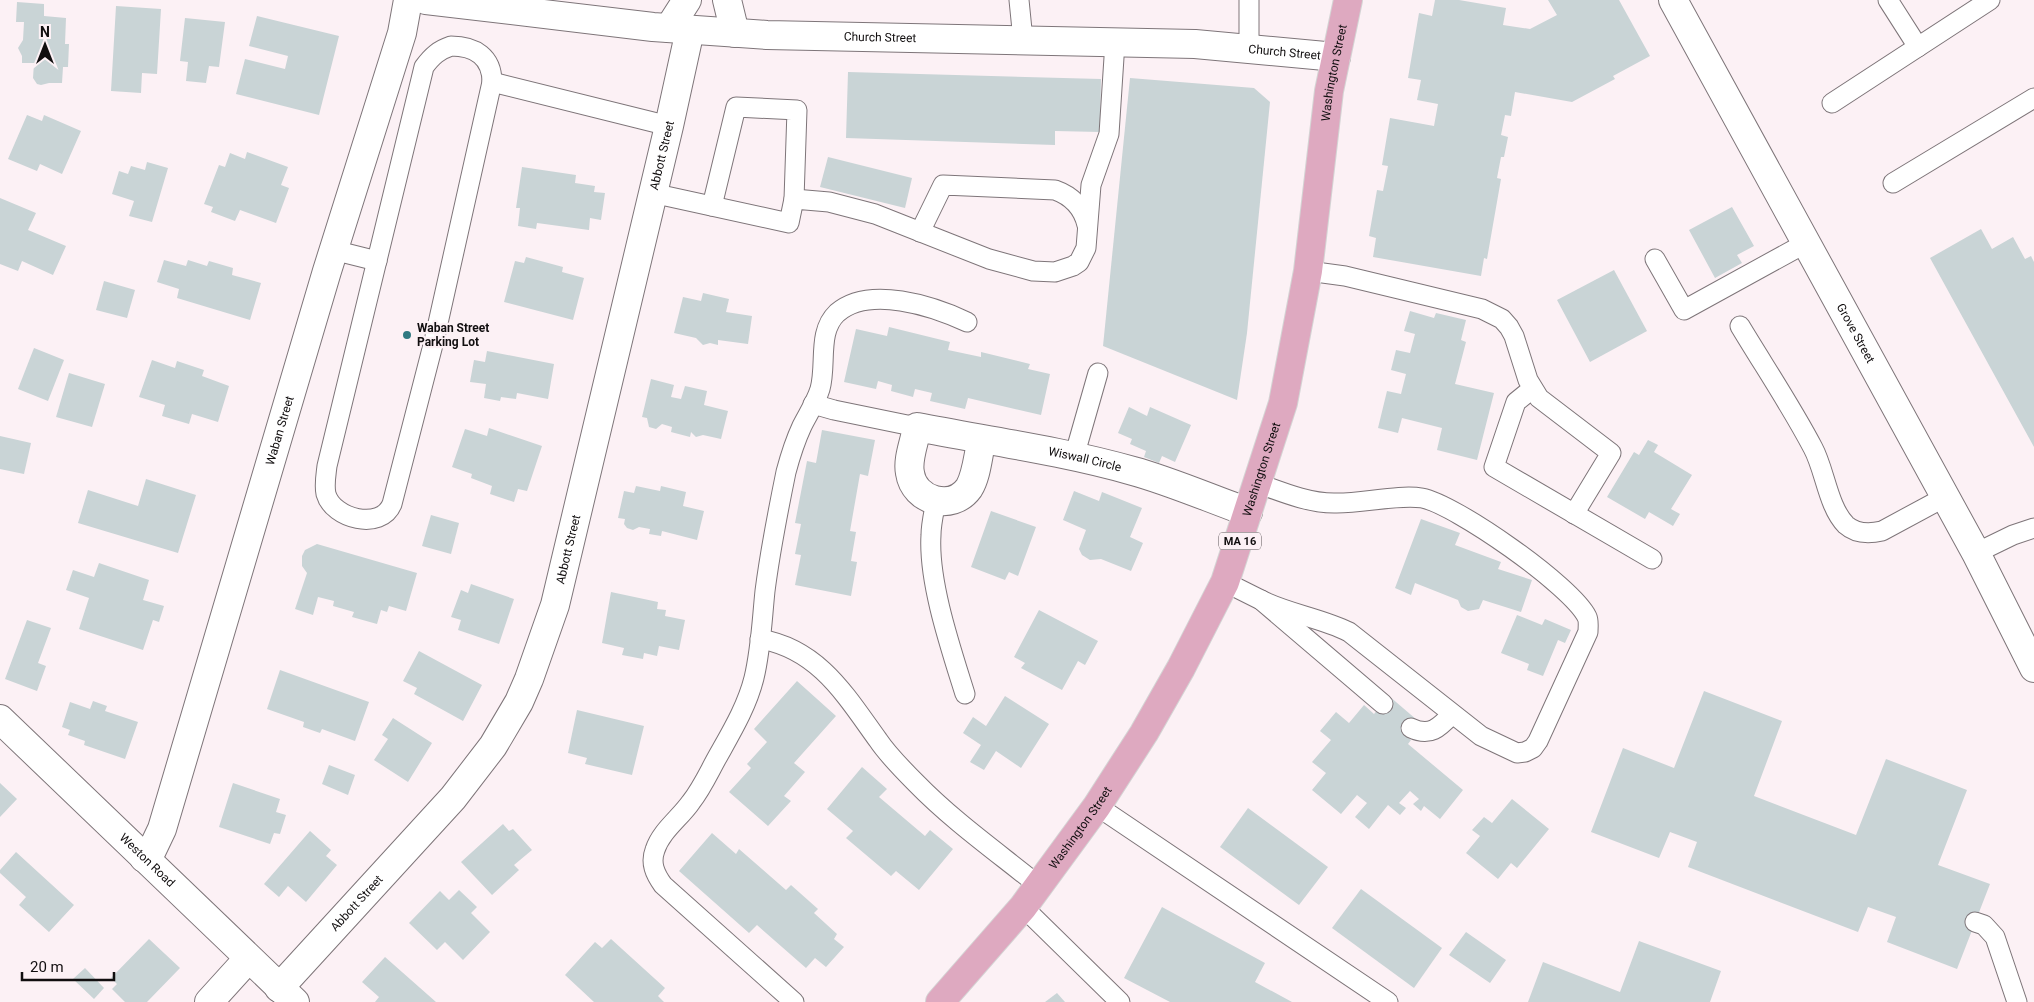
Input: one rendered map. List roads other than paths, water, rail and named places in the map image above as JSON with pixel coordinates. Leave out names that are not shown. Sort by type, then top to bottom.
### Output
[{"type":"main road","name":"Washington Street","points":[[940,1002],[1031,896],[1097,806],[1144,733],[1182,668],[1225,582],[1238,548],[1283,403],[1308,271],[1329,91],[1348,0]]},
{"type":"street","name":"Waban Street","points":[[144,858],[152,850],[162,828],[334,250],[402,34],[408,0]]},
{"type":"street","name":"Church Street","points":[[426,0],[510,5],[679,29],[735,33],[1195,44],[1336,57]]},
{"type":"street","name":"Abbott Street","points":[[287,995],[466,782],[493,746],[519,702],[539,654],[554,605],[669,126],[679,29],[687,0]]},
{"type":"street","points":[[728,0],[735,33]]},
{"type":"street","name":"Grove Street","points":[[1673,0],[1946,497],[2034,668]]},
{"type":"street","points":[[917,427],[910,474],[917,490],[926,497],[936,501],[947,501],[957,498],[969,488],[982,439]]},
{"type":"street","name":"Wiswall Circle","points":[[917,427],[1074,457],[1136,472],[1248,512]]},
{"type":"street","name":"Weston Road","points":[[0,719],[287,995]]},
{"type":"street","points":[[209,1002],[248,959]]},
{"type":"lane","points":[[1019,0],[1023,40]]},
{"type":"lane","points":[[1249,0],[1249,49]]},
{"type":"lane","points":[[1888,0],[1918,47]]},
{"type":"lane","points":[[1832,103],[1990,0]]},
{"type":"lane","points":[[794,198],[830,202],[875,214],[1012,266],[1033,271],[1055,272],[1073,266],[1079,262],[1086,248],[1091,185],[1105,150],[1109,134],[1115,42]]},
{"type":"lane","points":[[464,46],[475,50],[484,58],[490,67],[492,82],[434,341],[392,504],[384,515],[371,520],[355,517],[336,509],[326,494],[327,466],[424,67],[440,49],[464,46]]},
{"type":"lane","points":[[492,82],[669,126]]},
{"type":"lane","points":[[1893,183],[2034,98]]},
{"type":"lane","points":[[652,193],[789,223],[794,198],[797,110],[736,107],[712,206]]},
{"type":"lane","points":[[920,232],[943,185],[1055,190],[1064,193],[1077,205],[1085,219],[1088,230]]},
{"type":"lane","points":[[1655,259],[1684,310],[1806,243]]},
{"type":"lane","points":[[334,250],[377,261]]},
{"type":"lane","points":[[1308,271],[1345,276],[1482,309],[1502,319],[1514,336],[1532,389],[1546,405],[1611,453],[1574,514]]},
{"type":"lane","points":[[794,1002],[670,892],[658,878],[653,864],[655,849],[660,840],[698,793],[742,712],[754,679],[768,572],[786,474],[795,442],[813,404],[822,376],[826,330],[831,320],[855,302],[883,299],[933,308],[966,322]]},
{"type":"lane","points":[[1740,326],[1813,448],[1835,508],[1847,526],[1863,533],[1882,531],[1946,497]]},
{"type":"lane","points":[[1074,457],[1098,373]]},
{"type":"lane","points":[[1532,389],[1516,402],[1494,467],[1652,559]]},
{"type":"lane","points":[[813,404],[917,427]]},
{"type":"lane","points":[[1225,582],[1288,612],[1325,622],[1350,632],[1481,736],[1517,754],[1533,748],[1538,741],[1588,632],[1587,617],[1574,600],[1538,567],[1452,510],[1431,500],[1409,498],[1350,503],[1319,502],[1258,484]]},
{"type":"lane","points":[[936,501],[931,537],[934,572],[947,634],[965,694]]},
{"type":"lane","points":[[1976,553],[2013,535],[2034,528]]},
{"type":"lane","points":[[1261,600],[1383,704]]},
{"type":"lane","points":[[760,639],[786,645],[815,664],[839,687],[879,742],[915,783],[956,819],[1031,896],[1120,1002]]},
{"type":"lane","points":[[1411,728],[1427,732],[1435,730],[1452,714]]},
{"type":"lane","points":[[1097,806],[1388,1002]]},
{"type":"lane","points":[[1975,922],[1984,925],[1995,936],[2018,1002]]},
{"type":"place","name":"Waban Street Parking Lot","points":[[407,335]]}]
